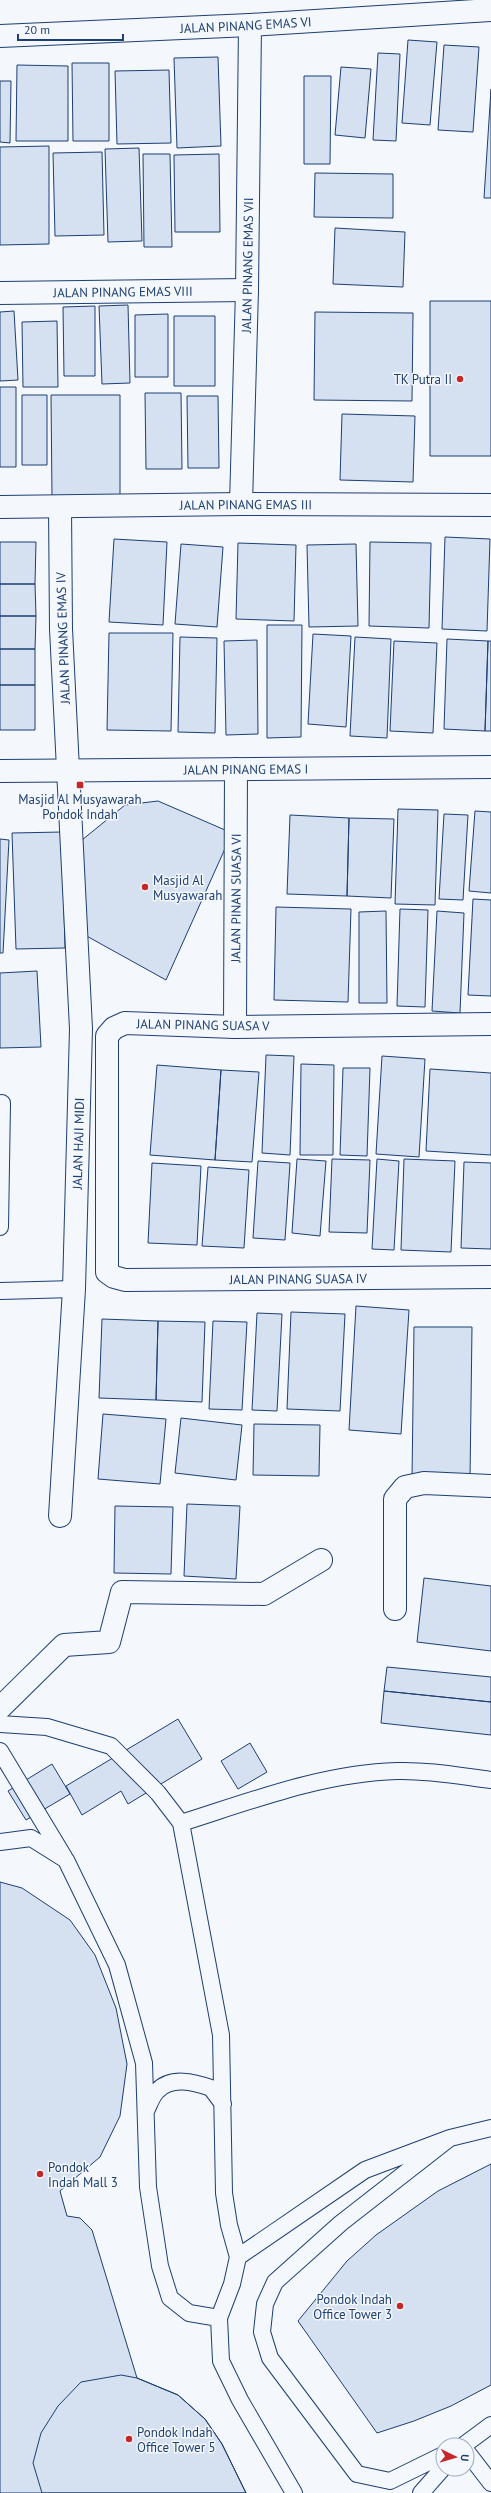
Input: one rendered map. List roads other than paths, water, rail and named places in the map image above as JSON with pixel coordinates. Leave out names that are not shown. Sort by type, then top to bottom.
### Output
[{"type":"street","name":"JALAN PINANG EMAS VI","points":[[0,36],[250,25],[491,10]]},
{"type":"street","name":"JALAN PINANG EMAS VII","points":[[241,504],[247,290],[250,25]]},
{"type":"street","name":"JALAN PINANG EMAS VIII","points":[[0,293],[247,290]]},
{"type":"street","name":"JALAN PINANG EMAS III","points":[[0,507],[241,504],[491,505]]},
{"type":"street","name":"JALAN PINANG EMAS IV","points":[[60,507],[61,629],[68,770]]},
{"type":"street","name":"JALAN PINANG EMAS I","points":[[0,771],[491,767]]},
{"type":"street","name":"JALAN PINAN SUASA VI","points":[[235,1027],[236,769]]},
{"type":"street","name":"JALAN HAJI MIDI","points":[[60,1516],[74,1289],[81,1028],[68,770]]},
{"type":"street","name":"JALAN PINANG SUASA V","points":[[107,1272],[107,1036],[114,1028],[125,1023],[235,1027],[491,1024]]},
{"type":"street","name":"JALAN PINANG SUASA IV","points":[[107,1272],[114,1278],[125,1280],[491,1277]]},
{"type":"street","points":[[395,1609],[395,1500],[405,1487],[424,1483],[491,1486]]},
{"type":"street","points":[[0,1708],[64,1645],[109,1642],[122,1592],[264,1594],[321,1560]]},
{"type":"lane","points":[[0,1228],[2,1102]]},
{"type":"lane","points":[[0,1291],[74,1289]]},
{"type":"lane","points":[[0,1724],[47,1727],[111,1746],[158,1793],[181,1823],[221,2035],[224,2193],[229,2225],[238,2257],[232,2284],[219,2318],[221,2361],[240,2400],[294,2493]]},
{"type":"lane","points":[[0,1751],[66,1860],[117,1965],[144,2063],[148,2187],[160,2266],[170,2298],[189,2313],[219,2318]]},
{"type":"lane","points":[[181,1823],[310,1783],[366,1773],[398,1771],[491,1780]]},
{"type":"lane","points":[[0,1842],[31,1838],[66,1860]]},
{"type":"lane","points":[[146,2111],[157,2091],[172,2083],[184,2081],[211,2088],[223,2104]]},
{"type":"lane","points":[[238,2257],[365,2170],[450,2138],[491,2128]]},
{"type":"lane","points":[[435,2460],[390,2481],[357,2474],[270,2358],[262,2332],[266,2304],[275,2282],[340,2223],[450,2138]]},
{"type":"lane","points":[[475,2437],[491,2425]]},
{"type":"lane","points":[[475,2462],[490,2481]]},
{"type":"lane","points":[[421,2493],[435,2477]]},
{"type":"place","name":"TK Putra II","points":[[460,379]]},
{"type":"place","name":"Masjid Al Musyawarah Pondok Indah","points":[[80,785]]},
{"type":"place","name":"Masjid Al Musyawarah","points":[[145,887]]},
{"type":"place","name":"Pondok Indah Mall 3","points":[[40,2174]]},
{"type":"place","name":"Pondok Indah Office Tower 3","points":[[400,2306]]},
{"type":"place","name":"Pondok Indah Office Tower 5","points":[[129,2439]]}]
